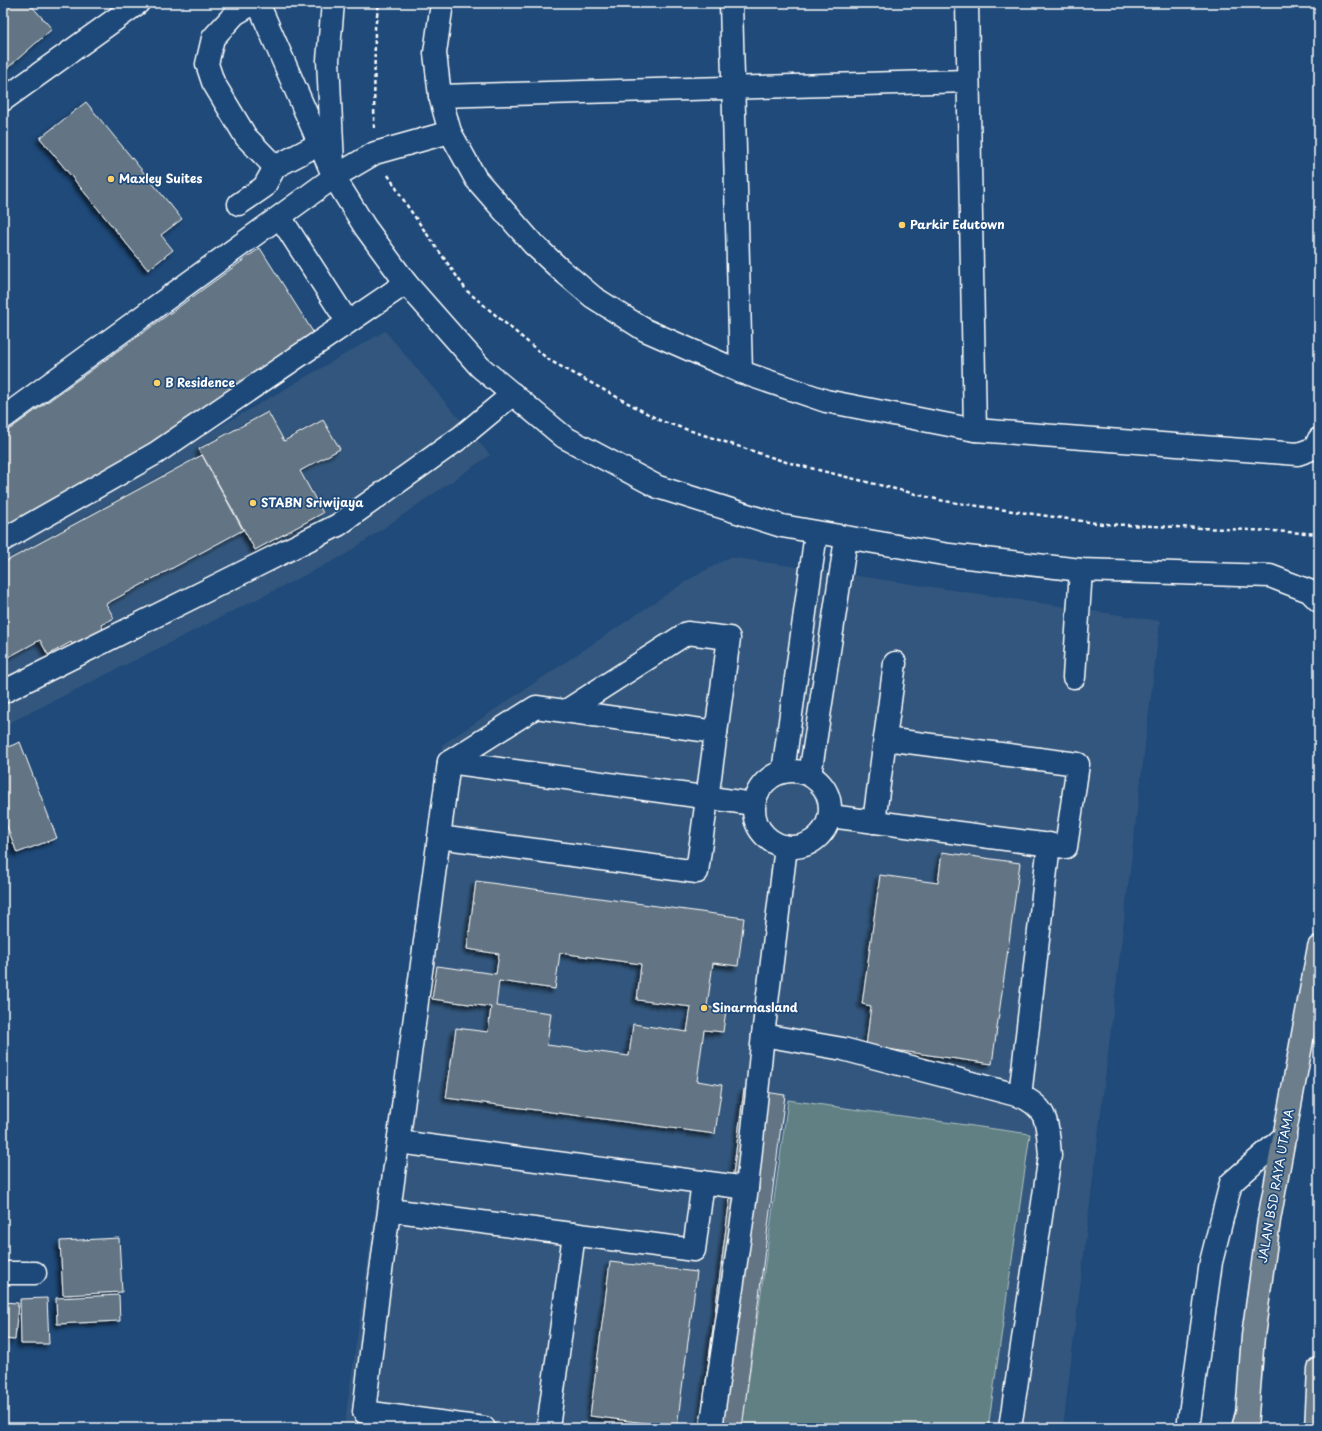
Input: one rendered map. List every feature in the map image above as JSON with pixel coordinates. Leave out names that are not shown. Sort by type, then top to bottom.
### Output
[{"type":"main road","name":"JALAN BSD RAYA UTAMA","points":[[1245,1424],[1255,1320],[1269,1220],[1319,947]]},
{"type":"main road","points":[[1316,1428],[1319,1369]]},
{"type":"street","points":[[3,100],[138,3]]},
{"type":"street","points":[[254,3],[234,14],[213,38],[207,64],[213,82],[246,138],[275,167]]},
{"type":"street","points":[[258,3],[334,177],[365,226],[406,283],[480,367],[564,437],[658,487],[782,526],[846,539],[949,555],[1081,570],[1270,576],[1309,590],[1319,600]]},
{"type":"street","points":[[333,3],[328,60],[334,177]]},
{"type":"street","points":[[442,3],[435,53],[440,96],[450,132],[476,179],[533,244],[593,297],[645,330],[741,372],[826,401],[974,430],[1298,454],[1315,448],[1319,439]]},
{"type":"street","points":[[731,3],[741,372]]},
{"type":"street","points":[[967,3],[974,430]]},
{"type":"street","points":[[440,96],[968,81]]},
{"type":"street","points":[[3,418],[334,177],[375,153],[450,132]]},
{"type":"street","points":[[238,204],[264,187],[275,167],[319,144]]},
{"type":"street","points":[[280,217],[347,322]]},
{"type":"street","points":[[3,540],[156,453],[406,283]]},
{"type":"street","points":[[3,692],[338,525],[461,437],[513,394]]},
{"type":"street","points":[[783,772],[816,533]]},
{"type":"street","points":[[810,775],[846,539]]},
{"type":"street","points":[[1074,677],[1081,570]]},
{"type":"street","points":[[439,837],[697,872],[730,638],[687,634],[566,711]]},
{"type":"street","points":[[874,822],[895,663]]},
{"type":"street","points":[[449,762],[536,707],[716,732]]},
{"type":"street","points":[[830,816],[1066,847],[1078,764],[885,739]]},
{"type":"street","points":[[449,762],[754,804]]},
{"type":"street","points":[[449,762],[364,1412],[484,1428]]},
{"type":"street","points":[[797,771],[810,775],[822,786],[829,800],[830,816],[822,833],[806,845],[786,847],[768,839],[756,823],[754,804],[759,789],[769,778],[783,772],[797,771]]},
{"type":"street","points":[[1020,1096],[1049,844]]},
{"type":"street","points":[[711,1428],[746,1188],[786,847]]},
{"type":"street","points":[[763,1035],[843,1049],[1020,1096],[1033,1101],[1041,1110],[1046,1121],[1050,1156],[1010,1428]]},
{"type":"street","points":[[1188,1428],[1212,1262],[1231,1183],[1285,1136]]},
{"type":"street","points":[[399,1142],[746,1188]]},
{"type":"street","points":[[390,1210],[694,1250],[703,1182]]},
{"type":"street","points":[[548,1428],[574,1234]]},
{"type":"street","points":[[3,1273],[35,1273]]},
{"type":"shaded area","name":"STABN Sriwijaya","points":[[385,331],[490,455],[343,556],[3,726],[3,552]]},
{"type":"shaded area","points":[[730,557],[1160,621],[1063,1428],[344,1428],[442,745],[688,580]]},
{"type":"green space","points":[[788,1100],[1030,1134],[988,1428],[742,1428]]},
{"type":"building","points":[[3,3],[29,3],[52,29],[3,72]]},
{"type":"building","name":"Maxley Suites","points":[[86,102],[182,219],[161,235],[173,250],[148,270],[40,138]]},
{"type":"building","name":"B Residence","points":[[260,248],[313,332],[131,458],[3,528],[3,434]]},
{"type":"building","points":[[268,412],[284,441],[323,420],[340,449],[300,471],[323,513],[255,550],[199,449]]},
{"type":"building","points":[[202,455],[243,530],[106,604],[114,618],[101,625],[106,634],[76,651],[71,642],[48,655],[40,640],[3,660],[3,563]]},
{"type":"building","points":[[20,742],[57,838],[17,853],[3,816],[3,749]]},
{"type":"building","points":[[942,852],[1020,863],[992,1064],[866,1046],[871,1006],[862,1004],[880,875],[938,883]]},
{"type":"building","name":"Sinarmasland","points":[[476,881],[744,918],[738,966],[713,963],[707,1007],[726,1010],[723,1032],[704,1030],[697,1081],[722,1085],[715,1134],[446,1098],[456,1028],[488,1032],[491,1007],[432,999],[437,966],[496,974],[499,954],[467,949]],"holes":[[[560,953],[641,964],[637,1000],[691,1007],[687,1032],[633,1024],[629,1056],[547,1045],[551,1013],[496,1006],[499,981],[555,989]]]},
{"type":"building","points":[[744,1089],[785,1095],[742,1428],[700,1428]]},
{"type":"building","points":[[119,1238],[122,1292],[63,1295],[60,1241]]},
{"type":"building","points":[[610,1262],[697,1272],[677,1427],[590,1416]]},
{"type":"building","points":[[119,1295],[120,1321],[57,1324],[56,1298]]},
{"type":"building","points":[[47,1298],[49,1344],[21,1344],[20,1299]]},
{"type":"building","points":[[3,1302],[18,1303],[15,1340],[3,1339]]},
{"type":"place","name":"Maxley Suites","points":[[111,179]]},
{"type":"place","name":"Parkir Edutown","points":[[902,225]]},
{"type":"place","name":"B Residence","points":[[157,383]]},
{"type":"place","name":"STABN Sriwijaya","points":[[253,503]]},
{"type":"place","name":"Sinarmasland","points":[[704,1008]]}]
